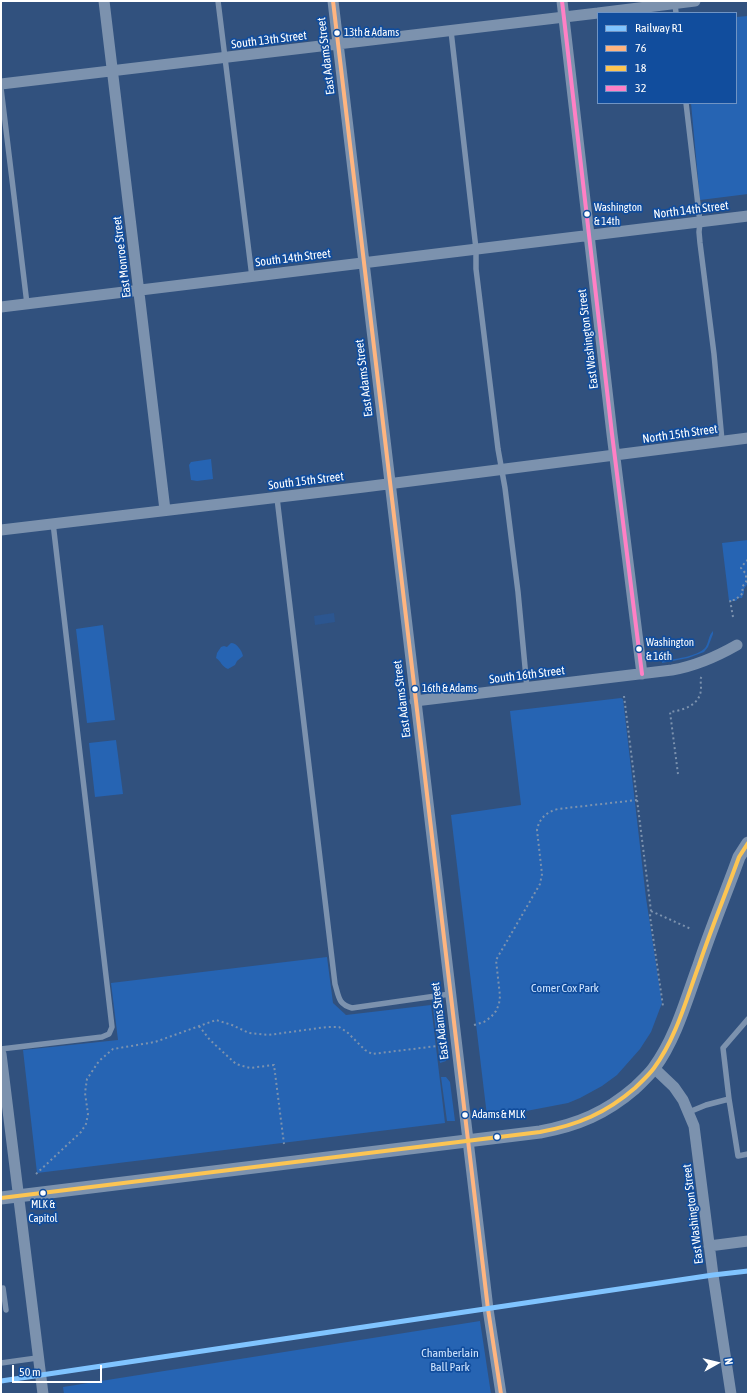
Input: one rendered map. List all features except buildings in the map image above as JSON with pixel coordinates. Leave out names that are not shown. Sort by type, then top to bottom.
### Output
[{"type":"street","name":"East Monroe Street","points":[[104,1],[165,510]]},
{"type":"street","name":"East Adams Street","points":[[333,1],[467,1141],[488,1309],[501,1394]]},
{"type":"street","name":"East Washington Street","points":[[562,1],[642,674]]},
{"type":"street","name":"South 13th Street","points":[[613,12],[675,8],[695,1]]},
{"type":"street","name":"South 13th Street","points":[[1,84],[113,72],[597,13]]},
{"type":"street","name":"North 14th Street","points":[[589,235],[748,216]]},
{"type":"street","name":"South 14th Street","points":[[1,307],[589,235]]},
{"type":"street","name":"North 15th Street","points":[[615,455],[748,438]]},
{"type":"street","name":"South 15th Street","points":[[1,530],[277,498],[502,468],[615,455]]},
{"type":"street","name":"South 16th Street","points":[[415,701],[689,667],[717,657],[738,645]]},
{"type":"street","points":[[1,1198],[540,1132],[587,1119],[614,1105],[626,1096],[654,1068],[667,1047],[680,1018],[739,857],[748,844]]},
{"type":"street","points":[[1,1054],[37,1358],[43,1394]]},
{"type":"street","name":"East Washington Street","points":[[654,1068],[674,1087],[683,1100],[694,1126],[709,1246],[731,1394]]},
{"type":"street","points":[[709,1246],[748,1241]]},
{"type":"lane","points":[[218,1],[252,277]]},
{"type":"lane","points":[[450,30],[476,249],[476,269],[498,449],[502,468],[518,592],[527,688]]},
{"type":"lane","points":[[1,88],[28,304]]},
{"type":"lane","points":[[686,104],[700,222],[699,232],[714,354],[722,441]]},
{"type":"lane","points":[[277,498],[334,976],[339,999],[344,1006],[352,1008],[450,994]]},
{"type":"lane","points":[[1,1049],[102,1037],[109,1034],[112,1027],[53,523]]},
{"type":"lane","points":[[748,1019],[722,1048],[738,1156],[748,1154]]},
{"type":"lane","points":[[689,1112],[706,1105],[729,1099]]},
{"type":"lane","points":[[3,1288],[6,1310]]},
{"type":"lane","points":[[1,1363],[37,1358]]},
{"type":"path","points":[[733,618],[730,600],[735,600],[743,593],[742,587],[746,582],[746,574],[741,568],[748,560]]},
{"type":"path","points":[[678,774],[669,711],[688,708],[696,701],[700,693],[700,679],[703,675]]},
{"type":"path","points":[[624,696],[651,911],[650,916],[663,1006]]},
{"type":"path","points":[[474,1025],[484,1022],[496,1011],[500,996],[496,960],[540,884],[542,874],[537,830],[538,825],[543,818],[547,813],[558,809],[637,800]]},
{"type":"path","points":[[651,911],[691,929]]},
{"type":"path","points":[[36,1174],[81,1132],[86,1124],[88,1114],[86,1093],[87,1079],[99,1061],[113,1049],[155,1042],[216,1020],[232,1025],[249,1033],[268,1035],[327,1027],[339,1027],[348,1032],[365,1050],[372,1054],[437,1046]]},
{"type":"path","points":[[199,1026],[210,1040],[236,1064],[250,1068],[274,1065],[284,1144]]},
{"type":"green space","points":[[748,16],[748,194],[700,200],[691,104],[737,104],[737,17]]},
{"type":"green space","points":[[211,459],[213,479],[197,481],[191,480],[189,465],[191,462]]},
{"type":"green space","points":[[748,540],[748,583],[744,589],[742,598],[738,598],[736,601],[729,601],[722,543]]},
{"type":"green space","points":[[103,625],[115,720],[87,723],[76,629]]},
{"type":"green space","points":[[713,631],[708,647],[704,652],[688,658],[662,663],[662,661],[685,657],[701,651],[705,648]]},
{"type":"green space","points":[[231,643],[235,644],[239,648],[243,656],[235,665],[228,669],[224,667],[216,658],[221,647],[227,647]]},
{"type":"green space","name":"Comer Cox Park","points":[[621,698],[623,699],[646,898],[662,1003],[651,1032],[640,1049],[617,1075],[602,1086],[568,1103],[521,1112],[487,1116],[451,815],[521,805],[510,711]]},
{"type":"green space","points":[[116,740],[123,794],[95,797],[89,743]]},
{"type":"green space","points":[[327,957],[333,1003],[346,1015],[431,1005],[445,1123],[37,1173],[23,1050],[118,1040],[111,983]]},
{"type":"green space","points":[[432,1000],[438,1000],[440,1004],[447,1057],[446,1061],[440,1063]]},
{"type":"green space","points":[[441,1077],[446,1077],[450,1082],[455,1121],[447,1121]]},
{"type":"green space","name":"Chamberlain Ball Park","points":[[480,1321],[491,1394],[64,1394],[63,1387]]},
{"type":"shaded area","points":[[334,613],[335,622],[315,625],[314,616]]},
{"type":"rail line","name":"R1","points":[[1,1381],[748,1271]]},
{"type":"transit line","name":"76","points":[[333,1],[488,1309],[501,1394]]},
{"type":"transit line","name":"32","points":[[562,1],[612,434],[642,674]]},
{"type":"transit line","name":"18","points":[[1,1198],[540,1132],[567,1126],[591,1117],[624,1097],[635,1088],[652,1071],[662,1056],[680,1018],[708,938],[739,857],[748,843]]},
{"type":"place","name":"13th & Adams","points":[[337,33]]},
{"type":"place","name":"Washington & 14th","points":[[587,214]]},
{"type":"place","name":"Washington & 16th","points":[[639,649]]},
{"type":"place","name":"16th & Adams","points":[[415,689]]},
{"type":"place","name":"Adams & MLK","points":[[465,1115]]},
{"type":"place","name":"MLK & Capitol","points":[[43,1193]]}]
